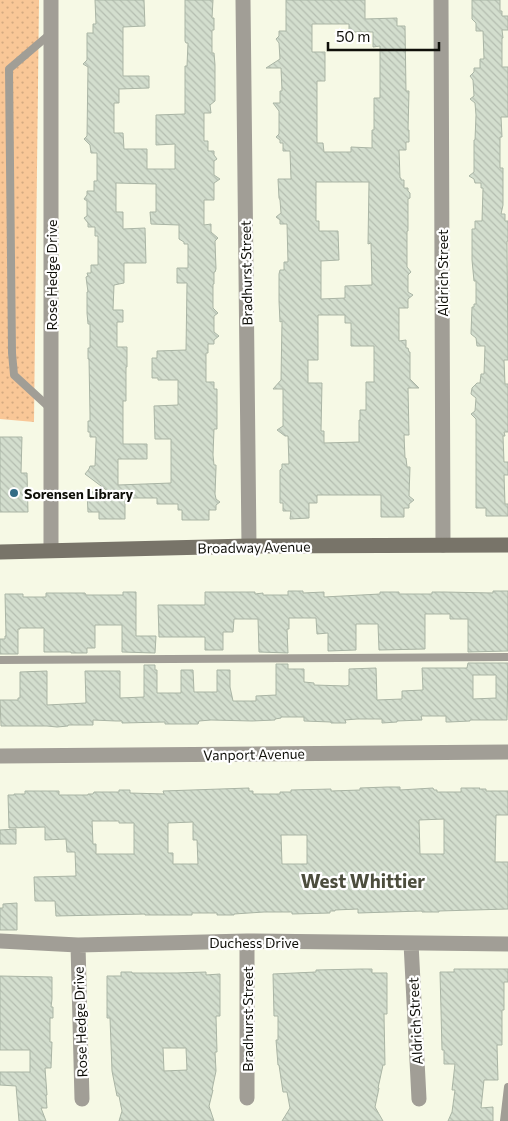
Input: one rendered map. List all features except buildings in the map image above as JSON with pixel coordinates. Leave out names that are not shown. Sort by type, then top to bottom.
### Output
[{"type":"street","name":"Rose Hedge Drive","points":[[51,0],[51,550]]},
{"type":"street","name":"Bradhurst Street","points":[[243,0],[249,546]]},
{"type":"street","name":"Aldrich Street","points":[[441,0],[443,545]]},
{"type":"street","name":"Broadway Avenue","points":[[0,552],[249,546],[508,545]]},
{"type":"street","name":"Vanport Avenue","points":[[0,756],[508,752]]},
{"type":"street","name":"Duchess Drive","points":[[0,941],[78,944],[247,941],[508,944]]},
{"type":"street","name":"Bradhurst Street","points":[[247,941],[247,1098]]},
{"type":"street","name":"Aldrich Street","points":[[411,943],[419,1099]]},
{"type":"street","name":"Rose Hedge Drive","points":[[78,944],[82,1099]]},
{"type":"lane","points":[[51,32],[8,69],[12,353],[14,375],[51,409]]},
{"type":"lane","points":[[0,660],[508,657]]},
{"type":"lane","points":[[504,1121],[508,1087]]},
{"type":"shaded area","points":[[0,0],[39,0],[34,422],[0,419]]},
{"type":"place","name":"Sorensen Library","points":[[14,493]]},
{"type":"district","name":"West Whittier","points":[[363,880]]}]
